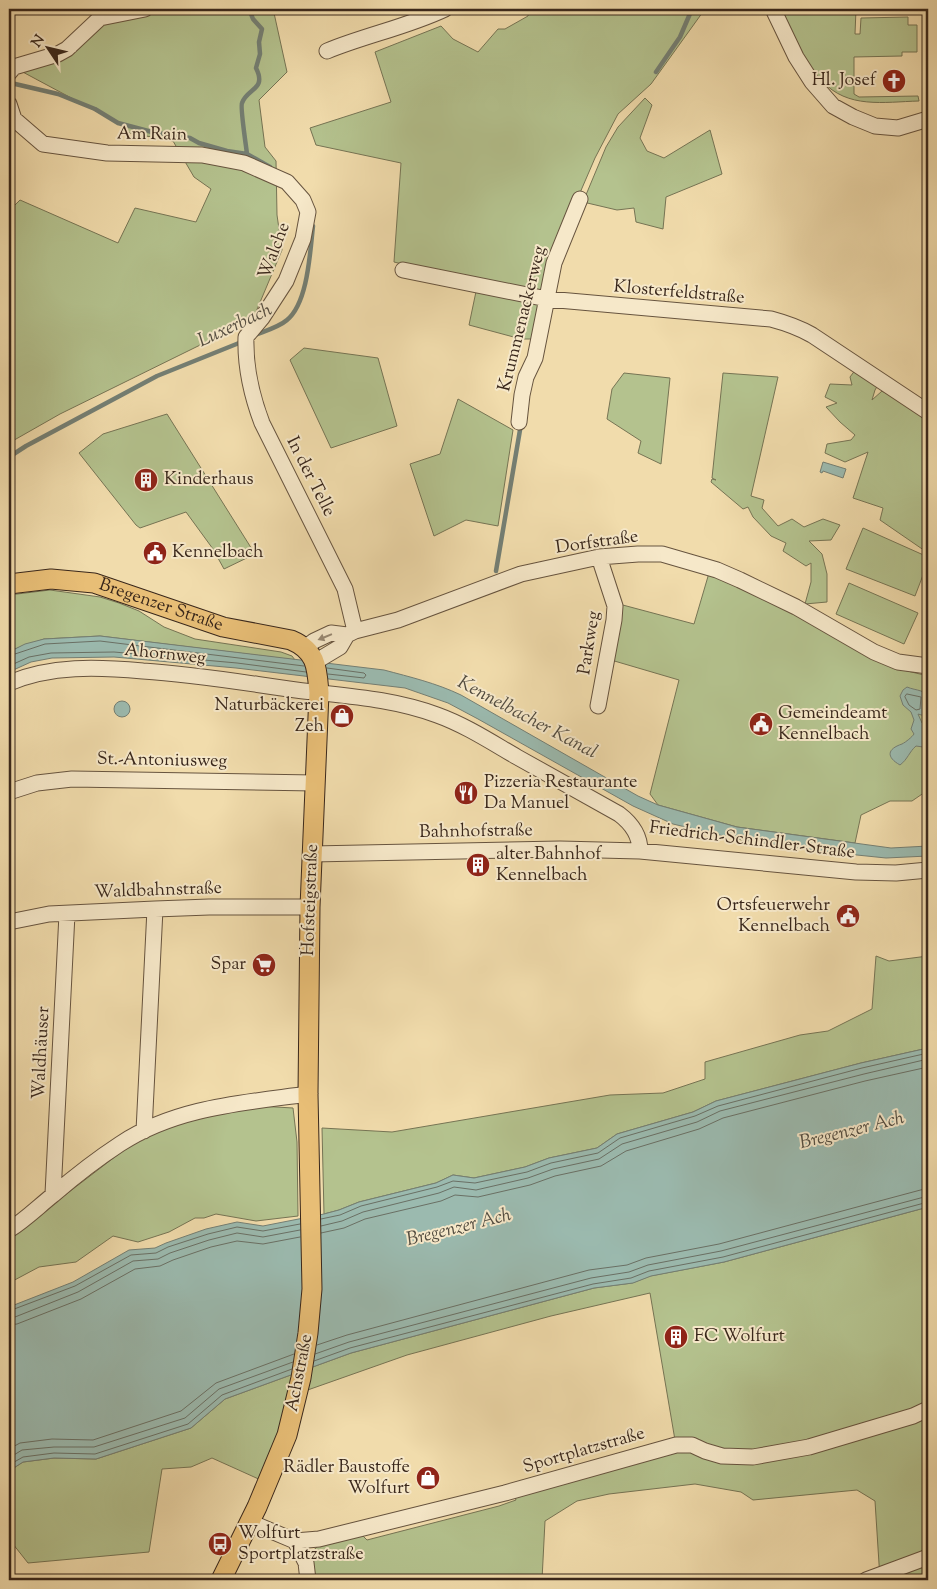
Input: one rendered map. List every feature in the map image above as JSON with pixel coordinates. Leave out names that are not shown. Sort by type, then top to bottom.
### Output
[{"type":"main road","name":"Bregenzer Straße","points":[[9,584],[51,579],[94,583],[223,627],[291,640],[310,654]]},
{"type":"main road","name":"Hofsteigstraße","points":[[309,1152],[310,907],[319,693],[310,654]]},
{"type":"main road","name":"Achstraße","points":[[221,1580],[250,1522],[283,1443],[294,1409],[308,1334],[312,1289],[309,1152]]},
{"type":"street","points":[[9,73],[14,67],[58,54],[100,18],[145,9]]},
{"type":"street","points":[[327,51],[348,42],[408,25],[445,9]]},
{"type":"street","points":[[773,9],[796,57],[812,82],[833,106],[853,117],[876,126],[898,128],[928,119]]},
{"type":"street","name":"Am Rain","points":[[9,104],[14,118],[43,144],[107,154],[202,155],[244,164],[287,182],[303,200]]},
{"type":"street","name":"Krummenackerweg","points":[[519,422],[522,395],[526,377],[535,358],[554,263],[580,199]]},
{"type":"street","name":"Walche","points":[[246,343],[289,274],[303,239],[308,212],[303,200]]},
{"type":"street","name":"Klosterfeldstraße","points":[[403,270],[547,299],[771,319],[785,322],[812,335],[928,412]]},
{"type":"street","name":"In der Telle","points":[[246,343],[247,372],[252,396],[262,423],[345,589],[351,633]]},
{"type":"street","name":"Dorfstraße","points":[[351,633],[398,620],[521,574],[599,557],[662,554],[691,561],[733,577],[796,607],[874,652],[898,662],[928,666]]},
{"type":"street","name":"Parkweg","points":[[598,706],[615,606],[599,557]]},
{"type":"street","points":[[310,654],[340,647],[351,633]]},
{"type":"street","name":"Ahornweg","points":[[9,683],[38,674],[64,669],[113,668],[176,673],[319,693]]},
{"type":"street","name":"Friedrich-Schindler-Straße","points":[[319,693],[378,699],[414,707],[472,731],[629,821],[640,845],[640,851],[856,872],[896,873],[928,870]]},
{"type":"street","name":"St.-Antoniusweg","points":[[9,792],[37,783],[72,779],[315,783]]},
{"type":"street","name":"Bahnhofstraße","points":[[312,854],[560,849],[640,851]]},
{"type":"street","name":"Waldbahnstraße","points":[[9,922],[48,914],[209,907],[310,907]]},
{"type":"street","points":[[144,1131],[154,909]]},
{"type":"street","name":"Waldhäuser","points":[[53,1194],[67,914]]},
{"type":"street","points":[[9,1230],[53,1194],[120,1144],[171,1118],[220,1106],[308,1094]]},
{"type":"street","name":"Sportplatzstraße","points":[[250,1522],[295,1540],[319,1539],[505,1493],[676,1445],[692,1445],[704,1451],[722,1456],[753,1457],[809,1446],[913,1416],[928,1408]]},
{"type":"street","points":[[295,1540],[306,1563],[308,1580]]},
{"type":"street","points":[[866,1580],[928,1557]]},
{"type":"green space","points":[[324,9],[274,13],[287,72],[259,100],[265,147],[276,161],[277,215],[282,250],[253,319],[60,414],[9,443],[9,211],[20,200],[118,243],[135,208],[196,222],[211,189],[194,177],[173,141],[130,133],[118,123],[19,70],[85,34],[126,16],[152,11]]},
{"type":"green space","points":[[529,9],[705,9],[651,84],[618,114],[595,158],[573,209],[534,339],[521,339],[469,325],[478,282],[394,262],[401,163],[316,145],[310,128],[391,102],[375,52],[441,26],[453,39],[478,52],[498,29],[505,29],[528,16]]},
{"type":"green space","points":[[778,9],[856,9],[855,34],[860,34],[861,18],[908,17],[908,25],[917,25],[917,52],[902,52],[902,56],[854,57],[854,94],[859,97],[918,96],[919,101],[867,102],[855,100],[832,90],[822,81],[818,83],[789,37]]},
{"type":"green space","points":[[645,98],[652,105],[640,138],[647,151],[664,158],[710,130],[722,174],[666,197],[663,229],[636,222],[634,208],[617,210],[583,202],[606,147],[618,127]]},
{"type":"green space","points":[[304,348],[378,358],[397,426],[331,448],[290,360]]},
{"type":"green space","points":[[856,369],[878,385],[872,400],[882,391],[887,392],[928,419],[928,553],[880,520],[883,508],[853,498],[868,452],[845,462],[825,453],[827,444],[851,440],[855,435],[826,407],[837,403],[825,397],[830,384],[852,385],[850,377]]},
{"type":"green space","points":[[624,373],[670,378],[661,464],[638,453],[641,441],[607,419],[612,389]]},
{"type":"green space","points":[[723,373],[778,377],[751,496],[764,500],[762,508],[778,526],[792,519],[804,527],[823,519],[840,525],[831,540],[809,541],[822,554],[827,574],[827,602],[805,604],[811,582],[811,563],[806,566],[783,551],[786,543],[771,536],[753,517],[748,507],[743,509],[711,482],[712,479],[716,480],[712,478]]},
{"type":"green space","points":[[458,399],[513,430],[498,526],[466,520],[434,536],[410,464],[440,454]]},
{"type":"green space","points":[[167,414],[255,554],[224,569],[213,549],[186,512],[140,528],[79,453],[103,434]]},
{"type":"green space","points":[[863,528],[928,557],[928,562],[915,596],[846,569]]},
{"type":"green space","points":[[709,573],[736,583],[891,667],[928,676],[928,790],[912,801],[890,801],[861,815],[855,843],[737,827],[658,805],[650,794],[679,680],[611,660],[619,604],[694,624]]},
{"type":"green space","points":[[849,583],[918,613],[904,644],[836,614]]},
{"type":"green space","points":[[50,590],[100,597],[119,603],[139,611],[164,627],[195,639],[281,652],[292,656],[295,660],[100,636],[44,639],[15,649],[9,634],[9,595]]},
{"type":"green space","points":[[876,956],[889,961],[928,956],[928,1048],[861,1063],[716,1101],[693,1112],[617,1134],[597,1148],[549,1158],[525,1167],[474,1178],[453,1175],[436,1183],[359,1202],[324,1214],[322,1128],[392,1132],[610,1095],[663,1093],[705,1079],[705,1062],[800,1035],[828,1031],[872,1009]]},
{"type":"green space","points":[[259,1106],[293,1108],[297,1142],[298,1216],[256,1221],[216,1214],[204,1218],[195,1218],[169,1232],[138,1242],[113,1236],[76,1262],[39,1267],[9,1283],[9,1238],[133,1143],[158,1128],[218,1112]]},
{"type":"green space","points":[[928,1207],[928,1580],[876,1580],[880,1579],[875,1501],[857,1490],[753,1500],[741,1492],[695,1484],[609,1494],[577,1501],[545,1521],[542,1580],[307,1580],[303,1560],[318,1546],[361,1534],[367,1540],[499,1506],[516,1500],[513,1492],[676,1446],[650,1293],[551,1316],[407,1355],[302,1392],[263,1481],[212,1458],[191,1467],[162,1469],[149,1552],[28,1563],[9,1539],[9,1471],[23,1462],[54,1458],[96,1459],[191,1428],[225,1399],[351,1353],[594,1288],[632,1283],[650,1276],[724,1262]]},
{"type":"water","points":[[823,462],[846,469],[843,478],[823,471],[822,473],[820,472]]},
{"type":"water","points":[[100,636],[384,670],[403,675],[461,695],[638,796],[658,805],[737,827],[891,848],[928,846],[928,856],[886,858],[818,851],[736,839],[673,824],[633,806],[448,703],[405,688],[236,668],[114,657],[52,658],[31,662],[9,672],[9,652],[25,644],[44,639]]},
{"type":"water","points":[[907,687],[926,694],[928,701],[925,703],[928,707],[928,713],[925,716],[918,714],[922,723],[928,721],[928,744],[923,747],[916,746],[900,765],[892,759],[890,753],[893,748],[907,741],[914,734],[911,729],[914,720],[911,712],[903,705],[900,696]]},
{"type":"water","points":[[122,701],[128,703],[130,709],[128,715],[122,717],[116,715],[114,709],[116,703]]},
{"type":"water","name":"Bregenzer Ach","points":[[928,1048],[928,1207],[724,1262],[651,1276],[633,1283],[594,1288],[351,1353],[225,1399],[191,1428],[96,1459],[54,1458],[23,1462],[9,1471],[9,1307],[73,1282],[129,1250],[155,1248],[206,1229],[237,1222],[263,1226],[324,1214],[359,1202],[436,1183],[453,1175],[474,1178],[525,1167],[549,1158],[597,1148],[617,1134],[693,1112],[716,1101],[861,1063]]},
{"type":"waterway","name":"Luxerbach","points":[[249,9],[253,19],[262,29],[259,42],[260,54],[256,68],[259,75],[258,85],[244,98],[242,103],[244,135],[247,154],[270,167]]},
{"type":"waterway","points":[[656,72],[680,37],[692,9]]},
{"type":"waterway","points":[[11,83],[58,94],[95,109],[118,123],[152,132],[190,138],[199,143],[227,151],[247,154]]},
{"type":"waterway","name":"Luxerbach","points":[[255,335],[272,329],[287,320],[300,302],[307,276],[313,226]]},
{"type":"waterway","name":"Luxerbach","points":[[9,457],[157,376],[244,341]]},
{"type":"waterway","points":[[496,571],[520,430]]},
{"type":"place","name":"Hl. Josef","points":[[894,81]]},
{"type":"place","name":"Kinderhaus","points":[[146,480]]},
{"type":"place","name":"Kennelbach","points":[[155,553]]},
{"type":"place","name":"Naturbäckerei Zeh","points":[[342,716]]},
{"type":"place","name":"Gemeindeamt Kennelbach","points":[[761,724]]},
{"type":"place","name":"Pizzeria Restaurante Da Manuel","points":[[466,793]]},
{"type":"place","name":"alter Bahnhof Kennelbach","points":[[478,865]]},
{"type":"place","name":"Ortsfeuerwehr Kennelbach","points":[[848,916]]},
{"type":"place","name":"Spar","points":[[264,965]]},
{"type":"place","name":"FC Wolfurt","points":[[676,1337]]},
{"type":"place","name":"Rädler Baustoffe Wolfurt","points":[[428,1478]]},
{"type":"place","name":"Wolfurt Sportplatzstraße","points":[[220,1544]]},
{"type":"water label","name":"Kennelbacher Kanal","points":[[527,718]]}]
